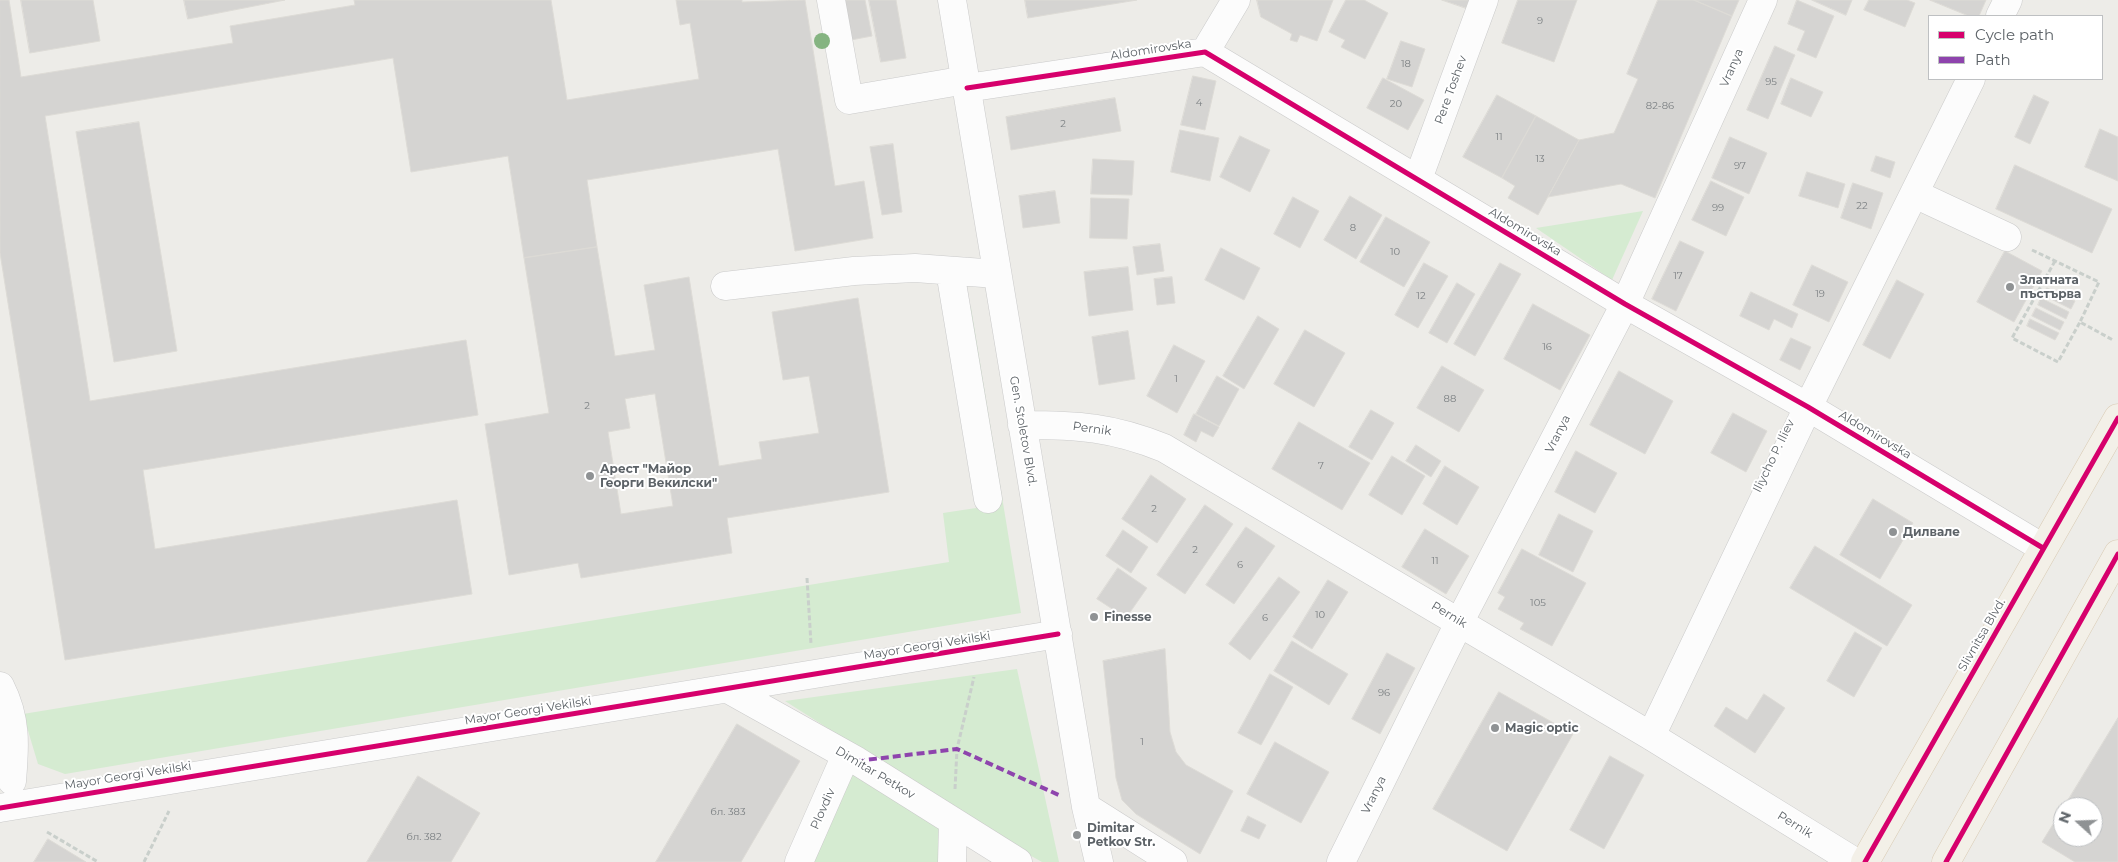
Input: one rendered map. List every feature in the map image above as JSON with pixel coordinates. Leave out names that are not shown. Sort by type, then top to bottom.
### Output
[{"type":"main road","name":"Slivnitsa Blvd.","points":[[1865,862],[2118,418]]},
{"type":"main road","points":[[1946,862],[2118,554]]},
{"type":"street","name":"Aldomirovska","points":[[831,0],[849,100],[1205,52],[1625,304],[1808,407],[2043,548]]},
{"type":"street","name":"Gen. Stoletov Blvd.","points":[[952,0],[1086,807],[1099,862]]},
{"type":"street","points":[[1205,52],[1236,0]]},
{"type":"street","name":"Pere Toshev","points":[[1418,179],[1484,0]]},
{"type":"street","name":"Vranya","points":[[1341,862],[1460,621],[1625,304],[1763,0]]},
{"type":"street","points":[[2000,15],[2008,0]]},
{"type":"street","name":"Iliycho P. Iliev","points":[[1651,736],[1808,407],[1971,80]]},
{"type":"street","points":[[1915,194],[2007,237]]},
{"type":"street","points":[[725,286],[854,271],[915,268],[997,274]]},
{"type":"street","points":[[950,271],[988,499]]},
{"type":"street","name":"Pernik","points":[[1022,425],[1066,425],[1095,428],[1130,434],[1164,448],[1460,621],[1855,862]]},
{"type":"street","name":"Mayor Georgi Vekilski","points":[[7,788],[187,777],[1058,634]]},
{"type":"street","points":[[0,686],[9,706],[16,740],[7,788]]},
{"type":"street","name":"Dimitar Petkov","points":[[728,689],[846,755],[1018,862]]},
{"type":"street","name":"Plovdiv","points":[[799,862],[846,755]]},
{"type":"street","points":[[1086,807],[1173,862]]},
{"type":"street","points":[[952,862],[953,822]]},
{"type":"path","points":[[2007,237],[2099,282],[2058,362],[2012,338],[2055,261]]},
{"type":"path","points":[[2080,322],[2113,340]]},
{"type":"path","points":[[807,578],[814,674]]},
{"type":"path","points":[[953,822],[957,749],[982,647]]},
{"type":"path","points":[[144,862],[187,777]]},
{"type":"path","points":[[40,828],[98,862]]},
{"type":"green space","points":[[1643,211],[1612,280],[1536,228]]},
{"type":"green space","points":[[968,304],[971,307],[1021,613],[65,774],[38,764],[23,714],[949,562],[943,513],[996,505]]},
{"type":"green space","points":[[1017,669],[1059,862],[1042,862],[1008,843],[785,701]]},
{"type":"green space","points":[[853,774],[941,830],[950,862],[813,862]]},
{"type":"building","points":[[0,0],[9,0],[21,77],[233,43],[230,26],[355,5],[354,0],[551,0],[567,100],[699,79],[690,23],[680,25],[676,0],[742,0],[742,2],[805,0],[835,186],[864,181],[873,238],[795,251],[778,149],[587,180],[597,247],[524,258],[508,156],[411,172],[393,58],[45,116],[90,401],[466,340],[478,415],[143,470],[155,549],[457,500],[472,594],[65,660],[0,253]]},
{"type":"building","points":[[21,0],[93,0],[100,41],[30,53]]},
{"type":"building","points":[[184,0],[285,0],[188,19]]},
{"type":"building","points":[[844,0],[865,0],[872,36],[851,40]]},
{"type":"building","points":[[869,0],[896,0],[906,58],[881,62]]},
{"type":"building","points":[[1025,0],[1137,0],[1028,18]]},
{"type":"building","points":[[1257,0],[1333,0],[1317,41],[1300,35],[1297,42],[1290,40],[1292,34],[1261,17]]},
{"type":"building","points":[[1346,0],[1364,0],[1388,13],[1365,59],[1341,47],[1345,40],[1329,32]]},
{"type":"building","points":[[1442,0],[1469,0],[1466,8]]},
{"type":"building","points":[[1518,0],[1577,0],[1554,62],[1502,43]]},
{"type":"building","points":[[1658,0],[1694,0],[1732,16],[1655,198],[1621,184],[1548,197],[1579,140],[1614,133],[1638,79],[1627,74]]},
{"type":"building","points":[[1694,0],[1739,0],[1732,16]]},
{"type":"building","points":[[1797,0],[1834,16],[1816,58],[1797,50],[1805,31],[1788,24]]},
{"type":"building","points":[[1812,0],[1852,0],[1846,15]]},
{"type":"building","points":[[1869,0],[1907,0],[1915,3],[1905,27],[1864,10]]},
{"type":"building","points":[[1930,0],[1986,0],[1979,15],[1967,15]]},
{"type":"building","points":[[1401,41],[1425,49],[1412,87],[1387,79]]},
{"type":"building","points":[[1775,46],[1795,55],[1768,119],[1747,110]]},
{"type":"building","points":[[1193,76],[1216,81],[1205,130],[1181,125]]},
{"type":"building","points":[[1383,78],[1424,100],[1408,130],[1367,108]]},
{"type":"building","points":[[1791,78],[1823,92],[1811,117],[1781,104]]},
{"type":"building","points":[[1497,95],[1536,116],[1502,178],[1463,157]]},
{"type":"building","points":[[2034,95],[2049,102],[2030,144],[2015,137]]},
{"type":"building","points":[[1115,98],[1121,131],[1011,150],[1006,117]]},
{"type":"building","points":[[1536,116],[1579,140],[1538,215],[1508,198],[1515,186],[1502,178]]},
{"type":"building","points":[[139,122],[177,351],[114,362],[76,132]]},
{"type":"building","points":[[2100,129],[2118,137],[2118,181],[2085,167]]},
{"type":"building","points":[[1180,130],[1219,138],[1210,181],[1171,172]]},
{"type":"building","points":[[1240,136],[1270,150],[1250,192],[1220,177]]},
{"type":"building","points":[[1730,137],[1767,153],[1749,194],[1712,178]]},
{"type":"building","points":[[893,144],[902,212],[882,215],[870,147]]},
{"type":"building","points":[[1876,156],[1895,162],[1890,178],[1871,171]]},
{"type":"building","points":[[1093,159],[1134,161],[1132,195],[1091,194]]},
{"type":"building","points":[[2015,165],[2112,209],[2092,253],[1996,209]]},
{"type":"building","points":[[1807,172],[1845,184],[1838,208],[1799,196]]},
{"type":"building","points":[[1711,181],[1744,197],[1726,236],[1692,220]]},
{"type":"building","points":[[1853,183],[1883,193],[1871,229],[1841,218]]},
{"type":"building","points":[[1055,191],[1060,223],[1023,228],[1019,196]]},
{"type":"building","points":[[1350,196],[1382,215],[1356,259],[1324,240]]},
{"type":"building","points":[[1293,197],[1319,211],[1300,248],[1274,234]]},
{"type":"building","points":[[1091,198],[1129,199],[1127,239],[1090,238]]},
{"type":"building","points":[[1386,217],[1430,242],[1404,287],[1360,262]]},
{"type":"building","points":[[1680,241],[1704,252],[1676,311],[1652,299]]},
{"type":"building","points":[[1160,244],[1164,271],[1137,275],[1133,247]]},
{"type":"building","points":[[597,247],[615,356],[655,350],[644,285],[689,277],[719,466],[762,459],[759,442],[819,433],[809,376],[783,380],[772,312],[858,298],[889,492],[727,518],[732,553],[581,578],[578,563],[509,575],[485,424],[549,413],[524,258]],"holes":[[[655,394],[673,506],[621,514],[608,432],[630,428],[625,399]]]},
{"type":"building","points":[[1221,248],[1260,268],[1244,300],[1205,280]]},
{"type":"building","name":"Златната пъстърва","points":[[2005,251],[2042,271],[2014,322],[1977,302]]},
{"type":"building","points":[[1424,263],[1448,276],[1418,328],[1395,315]]},
{"type":"building","points":[[1500,263],[1521,274],[1475,356],[1454,344]]},
{"type":"building","points":[[1812,265],[1848,282],[1829,322],[1793,305]]},
{"type":"building","points":[[1128,267],[1133,310],[1089,316],[1084,272]]},
{"type":"building","points":[[1172,277],[1175,303],[1157,305],[1154,279]]},
{"type":"building","points":[[1897,280],[1924,294],[1890,359],[1863,345]]},
{"type":"building","points":[[1457,283],[1475,294],[1447,343],[1429,333]]},
{"type":"building","points":[[2047,288],[2075,301],[2071,309],[2043,295]]},
{"type":"building","points":[[1751,292],[1798,314],[1792,328],[1774,319],[1769,330],[1740,316]]},
{"type":"building","points":[[2041,298],[2069,312],[2066,319],[2038,305]]},
{"type":"building","points":[[1533,304],[1590,335],[1560,390],[1504,359]]},
{"type":"building","points":[[2036,308],[2064,322],[2060,330],[2032,316]]},
{"type":"building","points":[[1258,316],[1279,329],[1244,389],[1223,376]]},
{"type":"building","points":[[2030,319],[2059,333],[2055,340],[2027,326]]},
{"type":"building","points":[[1305,330],[1345,353],[1314,407],[1274,384]]},
{"type":"building","points":[[1128,331],[1135,379],[1099,385],[1092,337]]},
{"type":"building","points":[[1791,338],[1811,347],[1800,370],[1780,360]]},
{"type":"building","points":[[1174,345],[1205,361],[1177,413],[1147,396]]},
{"type":"building","points":[[1442,366],[1484,390],[1459,432],[1417,408]]},
{"type":"building","points":[[1619,371],[1673,401],[1645,454],[1590,425]]},
{"type":"building","points":[[1217,376],[1239,389],[1219,426],[1196,414]]},
{"type":"building","points":[[1371,410],[1394,423],[1372,460],[1349,447]]},
{"type":"building","points":[[1733,413],[1767,431],[1746,472],[1711,453]]},
{"type":"building","points":[[1194,414],[1219,427],[1213,437],[1201,431],[1196,442],[1184,435]]},
{"type":"building","points":[[1299,422],[1370,463],[1342,510],[1272,469]]},
{"type":"building","points":[[1416,445],[1441,461],[1431,477],[1406,461]]},
{"type":"building","points":[[1576,451],[1617,473],[1595,513],[1555,492]]},
{"type":"building","points":[[1392,456],[1425,476],[1402,515],[1369,495]]},
{"type":"building","points":[[1445,466],[1479,487],[1457,525],[1423,504]]},
{"type":"building","points":[[1151,475],[1186,499],[1157,543],[1122,519]]},
{"type":"building","points":[[1873,499],[1913,523],[1880,579],[1840,555]]},
{"type":"building","points":[[1205,505],[1233,524],[1185,594],[1157,575]]},
{"type":"building","points":[[1559,514],[1593,531],[1573,572],[1539,555]]},
{"type":"building","points":[[1246,527],[1275,546],[1234,604],[1206,585]]},
{"type":"building","points":[[1425,529],[1469,556],[1446,594],[1402,567]]},
{"type":"building","points":[[1123,530],[1148,547],[1131,573],[1106,556]]},
{"type":"building","points":[[1815,546],[1912,605],[1887,646],[1790,588]]},
{"type":"building","points":[[1522,549],[1586,583],[1552,646],[1520,629],[1524,623],[1498,609],[1505,597],[1498,593]]},
{"type":"building","points":[[1118,568],[1147,588],[1126,618],[1097,599]]},
{"type":"building","points":[[1279,577],[1300,592],[1250,660],[1229,644]]},
{"type":"building","points":[[1328,580],[1348,592],[1312,649],[1293,637]]},
{"type":"building","points":[[1855,632],[1882,648],[1854,697],[1827,681]]},
{"type":"building","points":[[1292,641],[1348,674],[1329,705],[1274,671]]},
{"type":"building","points":[[1165,649],[1170,732],[1176,752],[1186,765],[1233,791],[1200,854],[1136,814],[1122,800],[1116,778],[1103,661]]},
{"type":"building","points":[[1387,653],[1415,668],[1380,734],[1352,719]]},
{"type":"building","points":[[1270,674],[1293,687],[1261,745],[1238,733]]},
{"type":"building","points":[[1499,692],[1573,734],[1507,851],[1433,809]]},
{"type":"building","points":[[1764,694],[1785,708],[1755,753],[1714,726],[1726,707],[1747,720]]},
{"type":"building","points":[[2118,718],[2118,862],[2075,862],[2042,842],[2053,824],[2053,847],[2103,847],[2103,797],[2070,797]]},
{"type":"building","points":[[737,724],[800,761],[741,862],[656,862]]},
{"type":"building","points":[[1275,742],[1329,772],[1301,823],[1247,794]]},
{"type":"building","points":[[1610,756],[1644,775],[1604,849],[1570,830]]},
{"type":"building","points":[[418,776],[480,813],[451,862],[367,862]]},
{"type":"building","points":[[1248,816],[1266,825],[1259,839],[1241,831]]},
{"type":"building","points":[[48,839],[86,862],[34,862]]},
{"type":"marked path","points":[[857,761],[957,749],[1061,796]]},
{"type":"cycle path","points":[[967,88],[1205,52],[1625,304],[1808,407],[2043,548]]},
{"type":"cycle path","points":[[1865,862],[2118,418]]},
{"type":"cycle path","points":[[1946,862],[2118,554]]},
{"type":"cycle path","points":[[0,808],[1058,634]]},
{"type":"place","name":"Златната пъстърва","points":[[2010,287]]},
{"type":"place","name":"Арест \"Майор Георги Векилски\"","points":[[590,476]]},
{"type":"place","name":"Дилвале","points":[[1893,532]]},
{"type":"place","name":"Finesse","points":[[1094,617]]},
{"type":"place","name":"Magic optic","points":[[1495,728]]},
{"type":"place","name":"Dimitar Petkov Str.","points":[[1077,835]]}]
